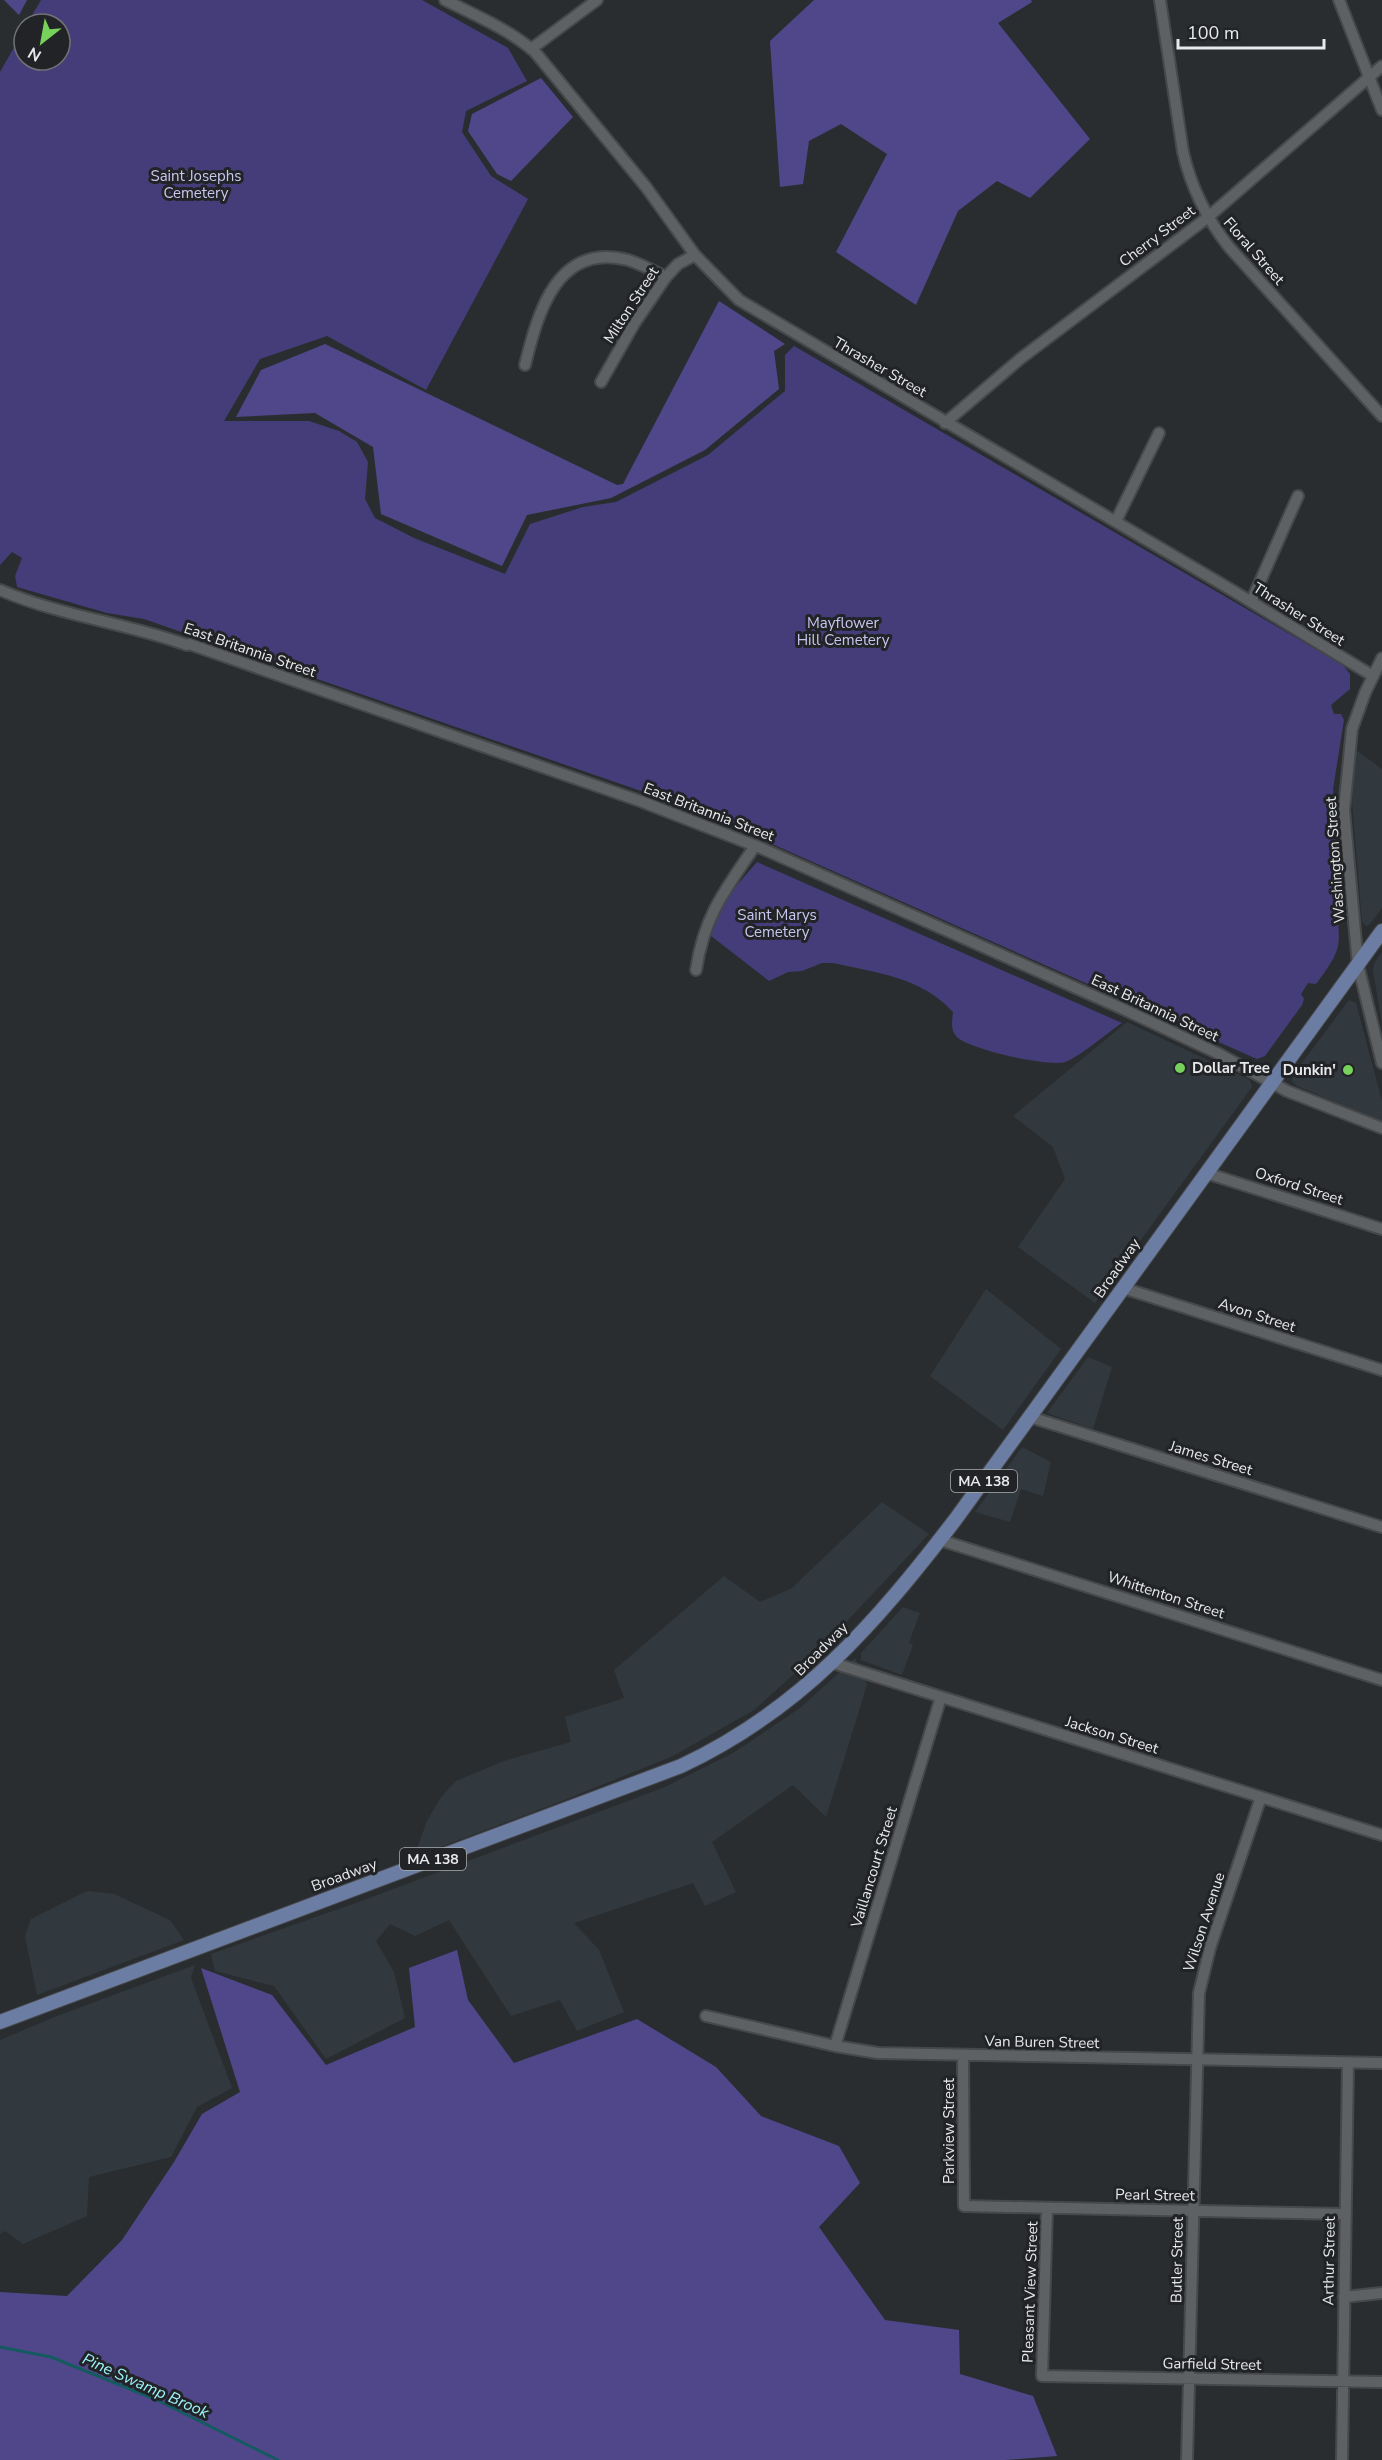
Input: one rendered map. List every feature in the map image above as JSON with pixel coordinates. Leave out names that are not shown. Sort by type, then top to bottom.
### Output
[{"type":"main road","name":"Broadway","points":[[0,2022],[681,1766],[717,1748],[772,1713],[833,1663],[940,1540],[1382,931]]},
{"type":"street","name":"Thrasher Street","points":[[445,0],[478,16],[531,49],[646,187],[695,255],[731,294],[750,308],[1116,521],[1373,676]]},
{"type":"street","points":[[531,49],[597,0]]},
{"type":"street","name":"Floral Street","points":[[1160,0],[1183,152],[1189,175],[1207,218],[1229,247],[1382,416]]},
{"type":"street","points":[[1339,0],[1382,110]]},
{"type":"street","name":"Cherry Street","points":[[945,423],[1020,359],[1207,218],[1382,66]]},
{"type":"street","name":"Milton Street","points":[[601,382],[634,324],[666,277],[678,264],[695,255]]},
{"type":"street","points":[[525,365],[544,304],[554,286],[569,270],[587,261],[611,258],[632,261],[666,277]]},
{"type":"street","points":[[1116,521],[1159,433]]},
{"type":"street","points":[[1251,602],[1298,496]]},
{"type":"street","name":"East Britannia Street","points":[[0,590],[52,608],[140,629],[189,644],[640,801],[755,846],[1121,1008],[1217,1053],[1287,1091],[1382,1128]]},
{"type":"street","name":"Washington Street","points":[[1382,658],[1352,729],[1347,760],[1344,810],[1358,965],[1382,1063]]},
{"type":"street","points":[[696,970],[700,942],[709,918],[755,846]]},
{"type":"street","name":"Oxford Street","points":[[1206,1173],[1382,1229]]},
{"type":"street","name":"Avon Street","points":[[1123,1288],[1382,1370]]},
{"type":"street","name":"James Street","points":[[1030,1417],[1382,1527]]},
{"type":"street","name":"Whittenton Street","points":[[940,1540],[1382,1680]]},
{"type":"street","name":"Jackson Street","points":[[833,1663],[1382,1835]]},
{"type":"street","name":"Vaillancourt Street","points":[[835,2046],[941,1697]]},
{"type":"street","name":"Wilson Avenue","points":[[1197,2060],[1197,2015],[1203,1971],[1261,1797]]},
{"type":"street","name":"Van Buren Street","points":[[706,2016],[835,2046],[878,2053],[1382,2063]]},
{"type":"street","name":"Parkview Street","points":[[963,2056],[964,2206]]},
{"type":"street","name":"Butler Street","points":[[1187,2460],[1197,2060]]},
{"type":"street","name":"Arthur Street","points":[[1342,2460],[1348,2063]]},
{"type":"street","name":"Pearl Street","points":[[964,2206],[1345,2214]]},
{"type":"street","name":"Pleasant View Street","points":[[1042,2376],[1047,2208]]},
{"type":"street","points":[[1344,2297],[1382,2293]]},
{"type":"street","name":"Garfield Street","points":[[1042,2376],[1382,2382]]},
{"type":"shaded area","points":[[4,0],[27,0],[21,12],[16,12]]},
{"type":"shaded area","points":[[814,0],[1031,0],[1032,2],[998,23],[1090,139],[1030,198],[997,181],[958,211],[916,305],[836,252],[887,154],[841,124],[809,141],[803,184],[780,187],[770,41]]},
{"type":"shaded area","points":[[541,78],[573,117],[511,181],[497,174],[468,131],[472,114]]},
{"type":"shaded area","points":[[719,301],[785,344],[774,351],[779,389],[705,450],[611,498],[527,515],[502,566],[381,514],[373,447],[315,413],[236,417],[261,370],[325,344],[617,485],[623,484]]},
{"type":"shaded area","points":[[1356,750],[1382,769],[1382,908],[1366,926],[1362,922],[1352,801]]},
{"type":"shaded area","points":[[1382,952],[1382,1025],[1373,970]]},
{"type":"shaded area","points":[[1349,1000],[1356,1003],[1382,1101],[1382,1122],[1292,1082],[1293,1075]]},
{"type":"shaded area","points":[[1127,1022],[1250,1080],[1252,1087],[1095,1303],[1018,1247],[1065,1179],[1053,1147],[1013,1116]]},
{"type":"shaded area","points":[[986,1289],[1061,1349],[1003,1430],[930,1376]]},
{"type":"shaded area","points":[[1088,1357],[1112,1367],[1093,1429],[1047,1413]]},
{"type":"shaded area","points":[[1022,1447],[1051,1462],[1043,1496],[1021,1489],[1010,1522],[975,1512]]},
{"type":"shaded area","points":[[882,1502],[929,1534],[815,1655],[754,1710],[673,1756],[414,1857],[427,1821],[441,1797],[456,1781],[504,1761],[571,1742],[565,1717],[624,1698],[614,1670],[724,1576],[760,1602],[792,1588]]},
{"type":"shaded area","points":[[903,1607],[920,1613],[909,1643],[913,1645],[902,1675],[861,1660],[861,1653]]},
{"type":"shaded area","points":[[855,1658],[867,1685],[826,1817],[793,1785],[712,1842],[736,1892],[705,1906],[693,1883],[574,1923],[599,1950],[624,2012],[577,2031],[560,2000],[511,2016],[449,1920],[415,1936],[390,1924],[376,1941],[394,1972],[405,2018],[326,2059],[274,1986],[215,1971],[211,1954],[367,1899],[665,1787],[733,1753],[800,1708]]},
{"type":"shaded area","points":[[87,1891],[114,1894],[170,1920],[184,1940],[37,1995],[25,1936],[31,1919]]},
{"type":"shaded area","points":[[457,1950],[468,2000],[514,2063],[637,2019],[716,2067],[761,2116],[839,2146],[860,2183],[819,2227],[885,2320],[959,2330],[960,2374],[1033,2396],[1057,2456],[1005,2460],[0,2460],[0,2292],[67,2296],[122,2240],[174,2162],[202,2114],[240,2092],[201,1968],[272,1995],[326,2065],[415,2027],[409,1968]]},
{"type":"shaded area","points":[[195,1965],[191,1978],[232,2088],[197,2107],[171,2157],[89,2177],[87,2216],[23,2244],[5,2231],[0,2234],[0,2040],[57,2016]]},
{"type":"green space","name":"Mayflower Hill Cemetery","points":[[41,0],[422,0],[508,48],[527,81],[466,111],[462,132],[491,176],[528,199],[426,390],[327,336],[260,359],[224,421],[309,421],[339,431],[357,442],[368,462],[365,499],[375,518],[414,538],[505,574],[530,524],[583,507],[616,502],[708,455],[785,391],[785,355],[794,346],[1343,665],[1350,674],[1350,689],[1331,705],[1334,714],[1341,714],[1344,720],[1333,789],[1342,895],[1336,901],[1338,945],[1332,962],[1316,984],[1308,983],[1301,994],[1304,999],[1302,1005],[1265,1056],[1257,1059],[693,809],[144,619],[107,613],[17,587],[15,576],[22,558],[12,552],[0,565],[0,72],[12,51],[12,72],[72,72],[72,12],[34,12]]},
{"type":"green space","name":"Saint Marys Cemetery","points":[[757,862],[1122,1023],[1086,1050],[1065,1062],[1043,1062],[994,1052],[966,1043],[955,1035],[952,1022],[953,1012],[941,1000],[898,978],[833,963],[822,963],[802,971],[788,972],[769,981],[706,932],[718,907]]},
{"type":"waterway","name":"Pine Swamp Brook","points":[[0,2347],[51,2357],[157,2400],[278,2460]]},
{"type":"place","name":"Dollar Tree","points":[[1180,1068]]},
{"type":"place","name":"Dunkin'","points":[[1348,1070]]},
{"type":"park label","name":"Saint Josephs Cemetery","points":[[196,184]]}]
